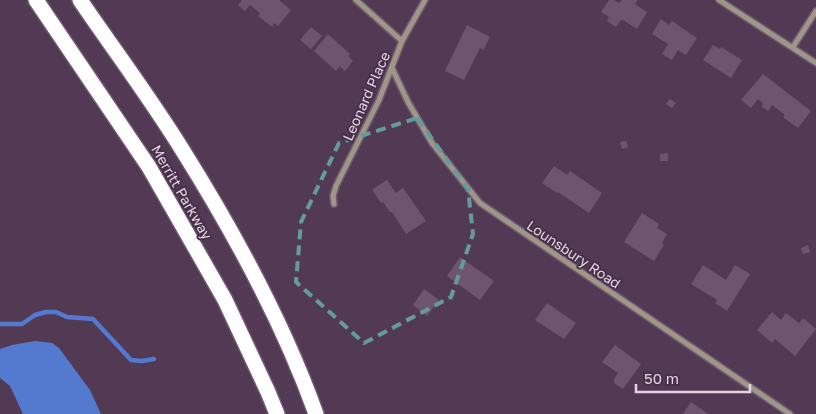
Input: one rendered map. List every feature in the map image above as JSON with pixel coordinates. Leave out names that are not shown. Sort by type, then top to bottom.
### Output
[{"type":"highway","name":"Merritt Parkway","points":[[36,0],[150,167],[225,300],[277,414]]},
{"type":"highway","name":"Merritt Parkway","points":[[80,0],[182,150],[226,222],[272,309],[316,414]]},
{"type":"street","points":[[356,0],[402,41]]},
{"type":"street","name":"Leonard Place","points":[[334,204],[336,186],[379,100],[402,41],[425,0]]},
{"type":"street","points":[[719,0],[816,63]]},
{"type":"street","points":[[793,47],[816,12]]},
{"type":"street","name":"Lounsbury Road","points":[[392,68],[408,102],[432,143],[480,203],[790,414]]},
{"type":"highlighted area","points":[[417,118],[468,189],[473,234],[451,297],[364,343],[296,282],[301,222],[339,143]]},
{"type":"water","points":[[35,341],[52,343],[59,348],[90,390],[101,414],[23,414],[10,386],[0,378],[0,349]]},
{"type":"building","points":[[242,0],[279,0],[291,10],[278,26],[274,23],[272,27],[258,16],[260,13],[250,5],[245,11],[238,5]]},
{"type":"building","points":[[609,0],[619,3],[622,0],[638,0],[635,4],[647,12],[637,29],[623,20],[616,27],[607,21],[609,17],[601,12]]},
{"type":"building","points":[[661,19],[669,25],[672,21],[697,38],[686,55],[678,50],[672,60],[662,54],[668,44],[652,34]]},
{"type":"building","points":[[467,25],[490,37],[483,50],[480,48],[464,80],[445,71]]},
{"type":"building","points":[[311,27],[322,36],[311,49],[300,40]]},
{"type":"building","points":[[328,34],[350,54],[348,56],[353,61],[345,71],[340,66],[336,71],[314,51]]},
{"type":"building","points":[[713,45],[720,49],[721,47],[742,60],[731,78],[703,60]]},
{"type":"building","points":[[763,74],[811,111],[798,128],[784,118],[784,114],[772,105],[768,111],[762,107],[763,103],[758,99],[751,108],[741,100]]},
{"type":"building","points":[[670,99],[676,103],[672,108],[666,104]]},
{"type":"building","points":[[626,141],[628,147],[622,149],[620,142]]},
{"type":"building","points":[[668,153],[668,161],[660,161],[660,154]]},
{"type":"building","points":[[554,166],[567,175],[570,171],[602,193],[589,213],[542,183]]},
{"type":"building","points":[[387,180],[396,193],[403,188],[426,221],[406,234],[392,212],[383,202],[381,203],[373,191],[373,189]]},
{"type":"building","points":[[642,213],[659,224],[657,228],[667,234],[662,243],[664,245],[654,261],[624,242]]},
{"type":"building","points":[[808,245],[810,252],[803,254],[801,248]]},
{"type":"building","points":[[460,257],[494,281],[480,300],[447,276]]},
{"type":"building","points":[[703,265],[726,280],[735,265],[750,274],[727,311],[715,303],[717,300],[691,284]]},
{"type":"building","points":[[424,289],[439,300],[427,316],[413,305]]},
{"type":"building","points":[[547,303],[576,323],[564,339],[535,320]]},
{"type":"building","points":[[772,312],[781,320],[786,313],[799,323],[803,318],[816,329],[795,356],[775,339],[772,343],[757,330]]},
{"type":"building","points":[[615,345],[641,364],[623,389],[614,383],[618,373],[602,362]]},
{"type":"building","points":[[691,402],[708,414],[683,414]]},
{"type":"waterway","points":[[0,324],[22,324],[35,315],[46,312],[56,312],[67,317],[93,319],[131,360],[154,359]]}]
